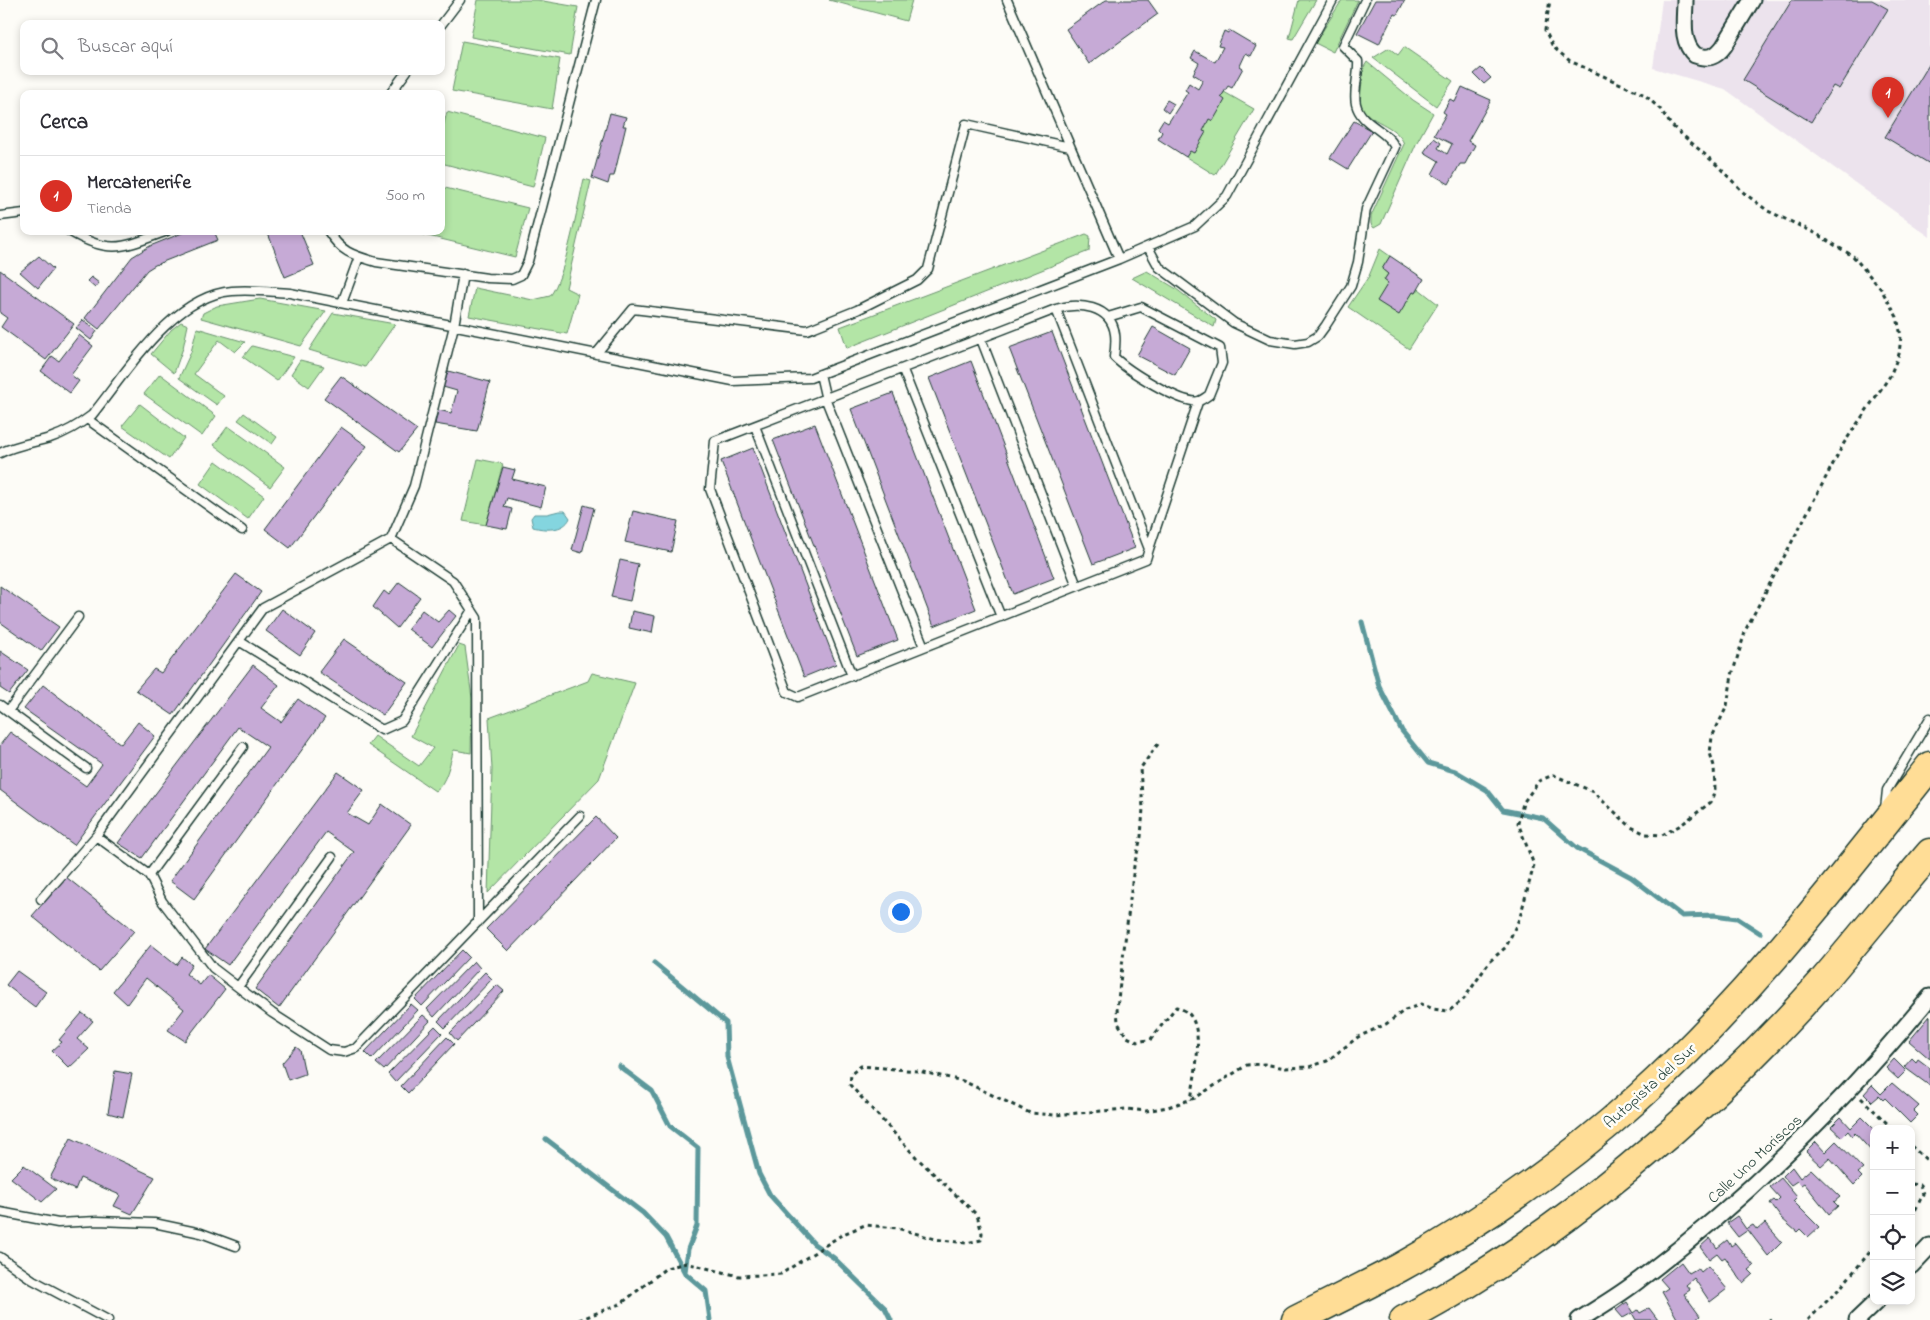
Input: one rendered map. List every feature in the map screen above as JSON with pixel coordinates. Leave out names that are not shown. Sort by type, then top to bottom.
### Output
[{"type":"highway","name":"Autopista del Sur","points":[[1296,1320],[1399,1268],[1488,1213],[1570,1153],[1638,1098],[1756,980],[1930,766]]},
{"type":"highway","points":[[1404,1320],[1479,1276],[1563,1219],[1642,1156],[1736,1071],[1816,988],[1930,853]]},
{"type":"street","points":[[1743,15],[1746,0]]},
{"type":"street","points":[[1686,2],[1684,36],[1687,45],[1695,55],[1709,58],[1719,53],[1752,0]]},
{"type":"street","name":"Calle Uno Moriscos","points":[[1579,1320],[1638,1281],[1733,1204],[1804,1137],[1850,1089],[1930,997]]},
{"type":"street","points":[[1915,1262],[1930,1246]]},
{"type":"street","points":[[1857,1320],[1872,1305]]},
{"type":"lane","points":[[445,20],[460,0]]},
{"type":"lane","points":[[331,235],[339,248],[359,257],[463,274],[512,279],[521,275],[528,261],[596,0]]},
{"type":"lane","points":[[1007,0],[1119,260]]},
{"type":"lane","points":[[0,453],[14,446],[51,437],[77,426],[87,419],[162,328],[183,310],[207,296],[232,291],[290,293],[733,381],[810,378],[1119,260],[1195,226],[1227,196],[1333,0]]},
{"type":"lane","points":[[1148,247],[1159,267],[1234,323],[1270,340],[1295,344],[1308,342],[1318,336],[1351,286],[1358,262],[1366,210],[1395,147],[1390,138],[1363,117],[1357,107],[1355,98],[1359,74],[1358,61],[1342,46],[1365,0]]},
{"type":"lane","points":[[393,90],[404,75]]},
{"type":"lane","points":[[596,354],[633,310],[655,310],[807,330],[857,310],[917,280],[928,269],[966,124],[1070,146]]},
{"type":"lane","points":[[0,216],[20,214]]},
{"type":"lane","points":[[76,235],[86,241],[108,248],[135,243],[156,235]]},
{"type":"lane","points":[[342,303],[359,257]]},
{"type":"lane","points":[[41,899],[96,836],[263,608],[390,539],[414,486],[454,326],[463,274]]},
{"type":"lane","points":[[1108,316],[1141,307],[1220,348],[1222,363],[1209,395],[1198,402],[1146,559],[798,698],[787,692],[710,489],[715,441],[826,400],[1070,304],[1088,306],[1108,316],[1115,333],[1114,358],[1124,366],[1180,398],[1198,402]]},
{"type":"lane","points":[[1056,309],[1149,549]]},
{"type":"lane","points":[[981,338],[1078,586]]},
{"type":"lane","points":[[903,370],[1001,617]]},
{"type":"lane","points":[[820,374],[826,400],[924,647]]},
{"type":"lane","points":[[87,419],[242,530]]},
{"type":"lane","points":[[755,426],[852,676]]},
{"type":"lane","points":[[390,539],[453,581],[477,618],[478,922]]},
{"type":"lane","points":[[238,641],[382,730],[402,722],[472,610]]},
{"type":"lane","points":[[8,711],[78,617]]},
{"type":"lane","points":[[0,705],[86,768]]},
{"type":"lane","points":[[1884,824],[1887,790],[1930,718]]},
{"type":"lane","points":[[149,875],[243,747]]},
{"type":"lane","points":[[96,836],[149,875],[162,901],[213,968],[272,1013],[329,1050],[344,1052],[356,1048],[580,816]]},
{"type":"lane","points":[[238,987],[332,857]]},
{"type":"lane","points":[[0,1212],[58,1223],[97,1221],[154,1223],[201,1233],[236,1246]]},
{"type":"lane","points":[[0,1257],[33,1280],[108,1320]]},
{"type":"path","points":[[579,1320],[622,1304],[666,1268],[686,1262],[739,1276],[781,1274],[836,1238],[865,1225],[897,1228],[935,1238],[966,1243],[981,1240],[982,1233],[977,1215],[916,1157],[850,1085],[851,1074],[861,1066],[918,1071],[963,1081],[1030,1113],[1054,1114],[1126,1109],[1146,1111],[1168,1107],[1190,1100],[1247,1065],[1264,1064],[1286,1068],[1327,1062],[1358,1037],[1386,1024],[1405,1010],[1422,1004],[1433,1010],[1449,1011],[1464,999],[1490,962],[1506,947],[1520,917],[1534,865],[1518,823],[1523,803],[1540,781],[1553,775],[1592,791],[1631,827],[1646,834],[1662,835],[1681,825],[1711,802],[1716,789],[1714,766],[1710,753],[1712,737],[1727,706],[1732,675],[1746,629],[1844,443],[1890,376],[1899,354],[1901,336],[1897,317],[1881,289],[1853,256],[1813,232],[1768,211],[1744,193],[1717,165],[1671,125],[1660,110],[1645,95],[1570,61],[1553,47],[1546,30],[1550,0]]},
{"type":"path","points":[[1158,744],[1140,770],[1143,808],[1142,828],[1127,912],[1117,1008],[1118,1023],[1127,1038],[1138,1042],[1151,1039],[1176,1007],[1187,1012],[1194,1022],[1198,1051],[1190,1100]]},
{"type":"path","points":[[1858,1096],[1889,1125]]},
{"type":"path","points":[[1915,1150],[1930,1163]]},
{"type":"path","points":[[1915,1184],[1920,1185],[1923,1194],[1915,1211]]},
{"type":"path","points":[[1808,1320],[1840,1287],[1870,1252]]},
{"type":"shaded area","points":[[1662,0],[1930,0],[1930,237],[1725,89],[1653,68]]},
{"type":"green space","points":[[478,0],[537,0],[578,7],[570,55],[471,37]]},
{"type":"green space","points":[[829,0],[912,0],[906,21]]},
{"type":"green space","points":[[1299,0],[1316,0],[1293,39],[1289,38]]},
{"type":"green space","points":[[1342,0],[1358,0],[1333,52],[1315,43]]},
{"type":"green space","points":[[462,41],[560,59],[552,109],[452,91]]},
{"type":"green space","points":[[1404,47],[1453,81],[1436,106],[1373,58],[1389,48],[1398,55]]},
{"type":"green space","points":[[1367,62],[1413,100],[1433,113],[1417,142],[1381,224],[1374,228],[1371,224],[1371,216],[1404,144],[1395,132],[1369,116],[1361,106],[1364,67]]},
{"type":"green space","points":[[1224,92],[1254,109],[1215,175],[1186,157]]},
{"type":"green space","points":[[447,112],[545,138],[533,187],[445,164],[445,120]]},
{"type":"green space","points":[[584,179],[591,181],[566,288],[578,294],[567,334],[469,316],[475,288],[533,300],[550,296],[556,287],[566,258]]},
{"type":"green space","points":[[445,188],[528,208],[515,257],[424,235],[445,235]]},
{"type":"green space","points":[[1086,234],[1090,236],[1089,251],[847,348],[840,327]]},
{"type":"green space","points":[[1380,249],[1390,256],[1382,269],[1388,274],[1384,280],[1388,283],[1378,301],[1399,314],[1413,292],[1416,293],[1419,289],[1438,304],[1409,349],[1348,307],[1369,276]]},
{"type":"green space","points":[[1147,271],[1175,288],[1216,320],[1214,327],[1132,278]]},
{"type":"green space","points":[[260,299],[326,311],[301,346],[201,318],[203,313],[217,306]]},
{"type":"green space","points":[[333,313],[395,324],[365,367],[309,350]]},
{"type":"green space","points":[[181,322],[188,325],[183,348],[174,373],[151,354],[171,330]]},
{"type":"green space","points":[[197,328],[245,342],[235,352],[219,340],[194,374],[224,396],[217,405],[179,378],[191,352]]},
{"type":"green space","points":[[252,346],[294,357],[277,381],[243,357]]},
{"type":"green space","points":[[300,360],[324,366],[309,387],[291,374]]},
{"type":"green space","points":[[160,374],[216,416],[202,436],[144,394]]},
{"type":"green space","points":[[140,404],[184,438],[169,459],[122,426]]},
{"type":"green space","points":[[244,413],[277,437],[272,444],[238,420]]},
{"type":"green space","points":[[228,426],[285,467],[270,487],[214,445]]},
{"type":"green space","points":[[478,459],[503,464],[486,525],[463,521]]},
{"type":"green space","points":[[216,461],[264,496],[248,519],[200,484]]},
{"type":"green space","points":[[459,645],[465,647],[472,698],[471,753],[454,750],[445,778],[435,791],[368,745],[375,736],[419,766],[433,748],[411,736]]},
{"type":"green space","points":[[592,673],[635,683],[599,779],[488,893],[492,769],[489,718],[588,681]]},
{"type":"water","points":[[565,511],[570,518],[563,526],[553,529],[533,527],[531,518],[534,514],[547,514]]},
{"type":"building","points":[[1106,0],[1148,0],[1158,14],[1089,64],[1066,29]]},
{"type":"building","points":[[1375,0],[1405,0],[1397,15],[1394,14],[1379,44],[1357,33]]},
{"type":"building","points":[[1792,0],[1872,0],[1888,9],[1839,89],[1833,86],[1811,122],[1743,80]]},
{"type":"building","points":[[1229,30],[1256,46],[1251,56],[1246,53],[1240,66],[1243,68],[1232,88],[1228,86],[1221,97],[1225,100],[1213,121],[1209,119],[1203,131],[1206,132],[1194,153],[1190,151],[1186,157],[1158,139],[1162,132],[1158,128],[1163,120],[1168,123],[1188,92],[1185,90],[1189,83],[1198,89],[1203,80],[1193,74],[1199,63],[1191,58],[1195,51],[1215,62],[1223,47],[1218,46],[1224,31],[1228,33]]},
{"type":"building","points":[[1930,63],[1930,164],[1885,137]]},
{"type":"building","points":[[1481,68],[1491,78],[1484,84],[1474,74]]},
{"type":"building","points":[[1462,87],[1491,100],[1468,141],[1475,145],[1465,164],[1460,164],[1449,184],[1432,174],[1439,161],[1424,152],[1434,138],[1441,143],[1438,148],[1447,154],[1452,144],[1434,135],[1446,114],[1443,112],[1450,99],[1455,102]]},
{"type":"building","points":[[1167,100],[1174,104],[1168,113],[1162,108]]},
{"type":"building","points":[[610,113],[626,117],[623,126],[626,126],[614,176],[610,176],[608,184],[592,178]]},
{"type":"building","points":[[1354,121],[1372,131],[1348,169],[1330,158]]},
{"type":"building","points":[[177,235],[216,235],[218,240],[147,270],[99,329],[85,318],[132,257],[150,246]]},
{"type":"building","points":[[269,235],[302,235],[314,265],[285,277]]},
{"type":"building","points":[[39,256],[53,269],[38,288],[20,272]]},
{"type":"building","points":[[1390,256],[1424,279],[1416,293],[1413,292],[1399,315],[1377,301],[1388,283],[1384,280],[1388,274],[1382,269]]},
{"type":"building","points":[[0,270],[74,324],[46,360],[1,327],[7,318],[0,313]]},
{"type":"building","points":[[91,277],[99,283],[95,288],[87,281]]},
{"type":"building","points":[[83,320],[97,331],[91,340],[76,328]]},
{"type":"building","points":[[1153,327],[1190,348],[1175,375],[1137,355]]},
{"type":"building","points":[[1052,332],[1135,548],[1093,564],[1009,348]]},
{"type":"building","points":[[79,335],[93,346],[71,375],[79,381],[70,393],[41,371],[52,356],[59,361]]},
{"type":"building","points":[[971,361],[1054,578],[1013,594],[929,378]]},
{"type":"building","points":[[448,371],[490,382],[477,431],[435,424],[438,410],[451,413],[457,391],[443,387]]},
{"type":"building","points":[[341,376],[417,430],[399,452],[324,398]]},
{"type":"building","points":[[893,393],[976,609],[934,626],[851,409]]},
{"type":"building","points":[[815,424],[898,640],[857,656],[773,440]]},
{"type":"building","points":[[341,427],[367,446],[290,548],[265,529]]},
{"type":"building","points":[[753,448],[836,664],[804,677],[721,461]]},
{"type":"building","points":[[503,467],[515,470],[512,479],[546,487],[541,507],[507,498],[504,507],[512,509],[507,529],[486,525]]},
{"type":"building","points":[[584,505],[594,508],[582,553],[572,550]]},
{"type":"building","points":[[633,511],[678,521],[671,552],[625,542]]},
{"type":"building","points":[[620,560],[638,564],[630,601],[611,597]]},
{"type":"building","points":[[236,574],[261,592],[173,715],[136,690],[154,669],[161,673]]},
{"type":"building","points":[[399,582],[420,597],[397,628],[373,607],[384,591],[389,595]]},
{"type":"building","points":[[0,586],[59,627],[41,651],[0,622]]},
{"type":"building","points":[[282,609],[315,633],[300,655],[266,631]]},
{"type":"building","points":[[422,610],[438,622],[449,610],[456,616],[432,647],[408,629]]},
{"type":"building","points":[[632,611],[655,616],[652,633],[629,628]]},
{"type":"building","points":[[344,639],[407,682],[383,715],[319,672]]},
{"type":"building","points":[[0,651],[28,670],[9,694],[0,688]]},
{"type":"building","points":[[253,665],[279,685],[261,708],[281,722],[298,699],[325,718],[194,899],[170,881],[268,747],[238,727],[142,858],[118,843]]},
{"type":"building","points":[[43,685],[121,744],[138,722],[155,736],[74,845],[0,790],[0,745],[10,732],[86,786],[102,764],[24,709]]},
{"type":"building","points":[[338,772],[364,790],[347,813],[368,825],[382,804],[411,825],[279,1008],[255,989],[354,852],[326,832],[228,965],[205,949]]},
{"type":"building","points":[[596,817],[616,838],[508,951],[486,929]]},
{"type":"building","points":[[66,877],[134,931],[99,971],[32,916]]},
{"type":"building","points":[[151,945],[176,965],[182,957],[192,965],[186,974],[200,985],[208,975],[225,989],[185,1041],[168,1030],[184,1009],[146,978],[127,1004],[113,991]]},
{"type":"building","points":[[462,950],[469,957],[422,1006],[415,999]]},
{"type":"building","points":[[474,961],[480,968],[434,1017],[427,1009]]},
{"type":"building","points":[[17,971],[46,992],[35,1007],[6,985]]},
{"type":"building","points":[[485,972],[492,979],[445,1028],[438,1021]]},
{"type":"building","points":[[497,985],[504,991],[457,1041],[450,1033]]},
{"type":"building","points":[[411,1004],[418,1010],[372,1059],[365,1052]]},
{"type":"building","points":[[82,1013],[93,1021],[77,1039],[89,1049],[69,1068],[52,1051],[62,1042],[59,1040]]},
{"type":"building","points":[[423,1015],[430,1021],[384,1070],[376,1063]]},
{"type":"building","points":[[1930,1016],[1930,1059],[1909,1041]]},
{"type":"building","points":[[435,1026],[442,1033],[395,1082],[388,1074]]},
{"type":"building","points":[[447,1037],[454,1044],[408,1093],[401,1086]]},
{"type":"building","points":[[296,1047],[300,1050],[305,1074],[288,1080],[282,1063]]},
{"type":"building","points":[[1912,1058],[1916,1062],[1918,1059],[1930,1068],[1930,1086],[1904,1067]]},
{"type":"building","points":[[1894,1059],[1906,1071],[1898,1079],[1886,1068]]},
{"type":"building","points":[[115,1071],[132,1074],[123,1117],[108,1113]]},
{"type":"building","points":[[1892,1083],[1919,1106],[1914,1111],[1918,1115],[1910,1123],[1885,1098],[1883,1100],[1879,1096],[1872,1102],[1864,1094],[1872,1085],[1881,1094]]},
{"type":"building","points":[[1841,1117],[1851,1128],[1862,1117],[1870,1125],[1870,1150],[1855,1133],[1852,1136],[1848,1131],[1842,1137],[1831,1127]]},
{"type":"building","points":[[71,1138],[155,1177],[132,1214],[114,1206],[120,1195],[80,1178],[75,1190],[50,1178]]},
{"type":"building","points":[[1836,1141],[1863,1169],[1858,1173],[1862,1177],[1854,1185],[1830,1158],[1821,1166],[1806,1152],[1816,1142],[1825,1152]]},
{"type":"building","points":[[24,1165],[56,1189],[42,1202],[11,1178]]},
{"type":"building","points":[[1792,1167],[1800,1178],[1811,1169],[1840,1197],[1834,1202],[1838,1206],[1829,1214],[1804,1183],[1801,1185],[1797,1181],[1791,1185],[1783,1176]]},
{"type":"building","points":[[1781,1178],[1797,1197],[1793,1201],[1819,1227],[1808,1237],[1800,1229],[1797,1232],[1781,1218],[1770,1203],[1774,1200],[1776,1202],[1780,1198],[1770,1187]]},
{"type":"building","points":[[1737,1216],[1746,1229],[1753,1225],[1757,1230],[1765,1223],[1782,1242],[1768,1256],[1748,1230],[1738,1237],[1727,1223]]},
{"type":"building","points":[[1710,1238],[1717,1248],[1727,1240],[1731,1246],[1735,1243],[1754,1266],[1749,1270],[1753,1274],[1743,1283],[1725,1257],[1722,1259],[1717,1253],[1709,1259],[1700,1247]]},
{"type":"building","points":[[1681,1262],[1689,1273],[1698,1268],[1701,1272],[1708,1266],[1727,1289],[1710,1302],[1694,1278],[1686,1285],[1690,1290],[1684,1294],[1700,1316],[1695,1320],[1678,1320],[1662,1292],[1668,1288],[1660,1279]]},
{"type":"building","points":[[1627,1302],[1634,1313],[1638,1310],[1640,1313],[1649,1308],[1658,1320],[1636,1320],[1632,1313],[1623,1318],[1616,1310]]},
{"type":"waterway","points":[[1362,622],[1379,686],[1402,731],[1428,763],[1455,771],[1487,790],[1503,810],[1543,818],[1577,848],[1631,877],[1682,916],[1714,915],[1737,918],[1760,933]]},
{"type":"waterway","points":[[654,963],[726,1023],[727,1057],[759,1174],[770,1195],[814,1244],[834,1258],[885,1308],[891,1320]]},
{"type":"waterway","points":[[619,1066],[652,1091],[670,1126],[698,1148],[697,1226],[688,1249],[685,1272]]},
{"type":"waterway","points":[[546,1139],[643,1213],[666,1237],[685,1273],[706,1291],[710,1320]]},
{"type":"place","name":"Mercatenerife","points":[[1888,118]]}]
